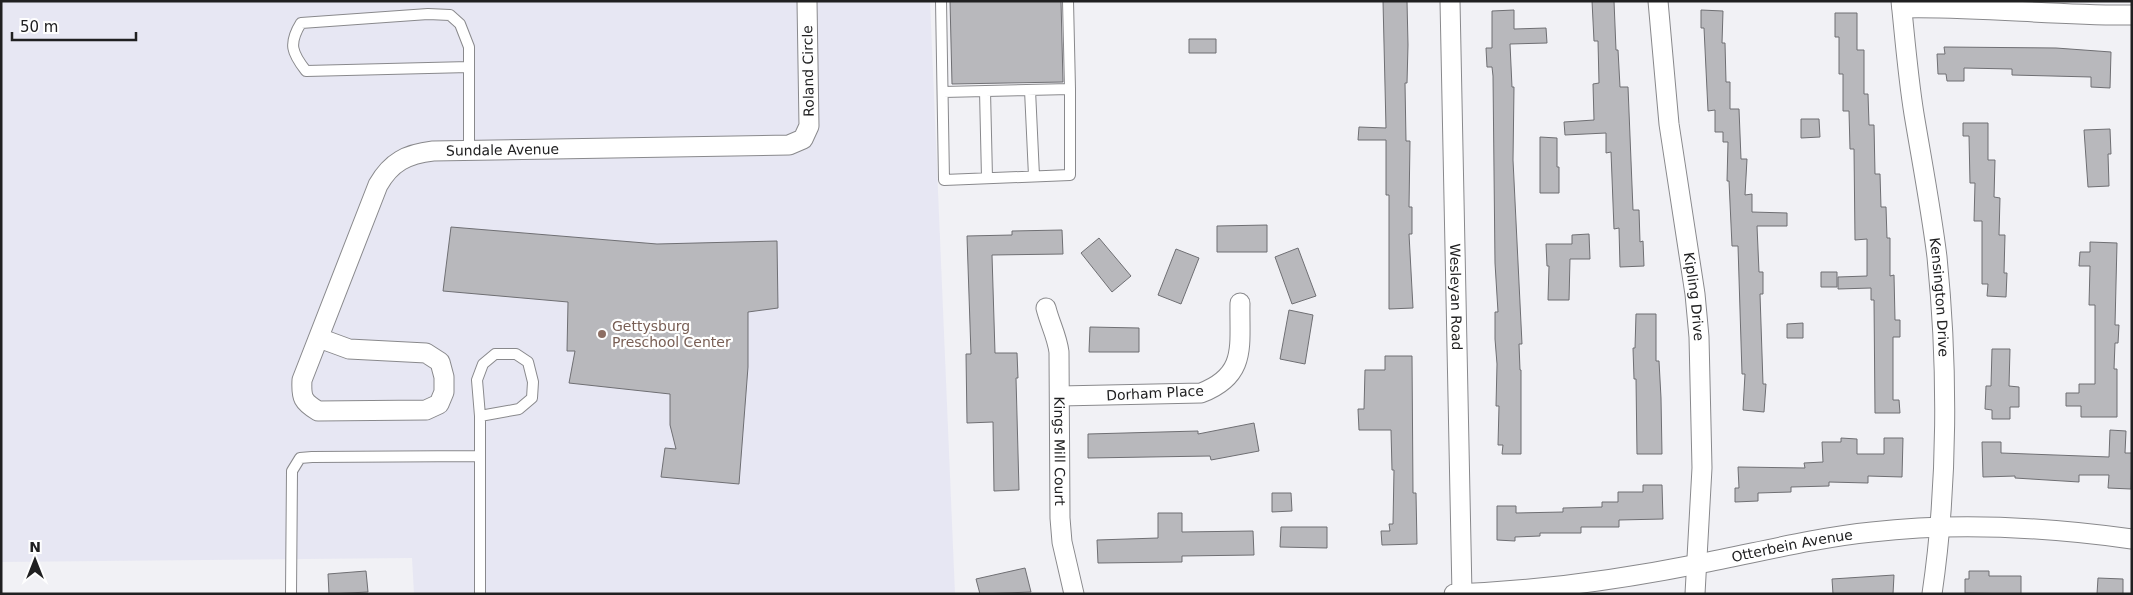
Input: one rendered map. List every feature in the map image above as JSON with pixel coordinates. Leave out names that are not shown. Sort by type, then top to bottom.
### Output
[{"type":"street","name":"Roland Circle","points":[[803,139],[809,126],[806,1]]},
{"type":"street","name":"Wesleyan Road","points":[[1450,1],[1462,594]]},
{"type":"street","name":"Kipling Drive","points":[[1658,1],[1669,124],[1695,294],[1699,337],[1702,468],[1695,594]]},
{"type":"street","points":[[1901,4],[2037,14],[2132,15]]},
{"type":"street","name":"Kensington Drive","points":[[1901,4],[1903,35],[1914,114],[1931,213],[1940,299],[1944,392],[1943,452],[1939,527],[1932,594]]},
{"type":"street","name":"Sundale Avenue","points":[[319,338],[349,349],[426,352],[440,362],[444,377],[444,392],[439,404],[426,410],[318,411],[307,404],[301,394],[302,380],[378,185],[387,170],[402,160],[424,152],[789,145],[803,139]]},
{"type":"street","name":"Dorham Place","points":[[1060,396],[1201,394],[1210,390],[1226,380],[1238,358],[1240,349],[1240,303]]},
{"type":"street","name":"Kings Mill Court","points":[[1046,308],[1050,324],[1057,338],[1060,396],[1060,518],[1062,542],[1074,594]]},
{"type":"street","name":"Otterbein Avenue","points":[[1454,594],[1541,588],[1637,576],[1825,539],[1873,532],[1963,526],[2039,529],[2132,539]]},
{"type":"lane","points":[[941,1],[944,180],[1070,175],[1068,1]]},
{"type":"lane","points":[[469,68],[306,71],[294,55],[293,36],[301,23],[428,14],[450,15],[460,24],[469,47],[469,68],[469,151]]},
{"type":"lane","points":[[943,92],[1070,89]]},
{"type":"lane","points":[[1030,90],[1034,176]]},
{"type":"lane","points":[[984,91],[987,178]]},
{"type":"lane","points":[[480,416],[519,409],[532,398],[533,382],[528,362],[516,354],[496,354],[483,364],[477,380],[480,416],[480,594]]},
{"type":"lane","points":[[290,594],[292,470],[300,458],[312,456],[480,456]]},
{"type":"shaded area","points":[[1,1],[930,1],[955,594],[414,594],[412,558],[1,562]]},
{"type":"building","points":[[950,1],[1061,1],[1063,82],[952,84]]},
{"type":"building","points":[[1383,1],[1407,1],[1406,141],[1410,141],[1409,207],[1412,207],[1412,234],[1409,234],[1413,308],[1389,309],[1389,195],[1386,195],[1386,140],[1358,140],[1359,127],[1386,128]]},
{"type":"building","points":[[1592,1],[1614,1],[1620,87],[1628,87],[1633,210],[1639,210],[1640,242],[1643,241],[1644,266],[1620,267],[1619,228],[1614,229],[1611,152],[1606,153],[1606,133],[1565,135],[1564,122],[1594,120],[1593,84],[1599,83],[1598,41],[1594,41]]},
{"type":"building","points":[[1514,10],[1514,29],[1546,28],[1547,43],[1510,44],[1512,87],[1514,87],[1513,160],[1522,344],[1519,344],[1521,370],[1521,454],[1502,454],[1503,445],[1498,445],[1499,406],[1496,406],[1495,312],[1498,312],[1495,263],[1493,76],[1492,67],[1487,67],[1486,48],[1492,48],[1492,11]]},
{"type":"building","points":[[1701,10],[1723,11],[1722,43],[1725,43],[1726,82],[1730,82],[1730,109],[1739,109],[1741,159],[1747,159],[1745,195],[1752,194],[1752,212],[1787,213],[1787,226],[1757,226],[1759,272],[1763,272],[1763,294],[1760,294],[1763,384],[1766,384],[1764,412],[1743,410],[1745,374],[1742,374],[1738,246],[1732,246],[1729,181],[1727,181],[1728,142],[1723,142],[1723,132],[1715,132],[1715,110],[1708,111],[1704,28],[1701,28]]},
{"type":"building","points":[[1835,13],[1857,13],[1857,50],[1864,50],[1864,94],[1868,94],[1869,125],[1874,125],[1875,174],[1880,174],[1881,207],[1886,207],[1887,238],[1890,238],[1890,276],[1894,275],[1895,320],[1900,320],[1900,337],[1893,337],[1893,400],[1899,400],[1900,413],[1875,413],[1874,300],[1871,300],[1871,288],[1838,289],[1838,277],[1867,276],[1867,239],[1855,240],[1854,149],[1850,149],[1849,111],[1843,111],[1843,74],[1839,74],[1839,37],[1835,37]]},
{"type":"building","points":[[1189,39],[1216,39],[1216,53],[1189,53]]},
{"type":"building","points":[[1944,47],[2056,48],[2111,52],[2110,88],[2091,87],[2091,77],[2012,75],[2012,69],[1964,68],[1964,81],[1947,81],[1946,74],[1938,74],[1937,54],[1945,54]]},
{"type":"building","points":[[1801,119],[1819,119],[1820,137],[1801,138]]},
{"type":"building","points":[[1963,123],[1988,123],[1988,160],[1995,160],[1994,197],[2000,198],[1999,235],[2005,235],[2004,273],[2007,273],[2006,297],[1987,296],[1988,284],[1982,284],[1982,221],[1974,221],[1975,183],[1970,183],[1969,136],[1963,136]]},
{"type":"building","points":[[2110,129],[2111,154],[2108,154],[2109,186],[2088,187],[2084,130]]},
{"type":"building","points":[[1540,137],[1557,138],[1559,193],[1540,193]]},
{"type":"building","points":[[1267,225],[1267,252],[1217,252],[1217,226]]},
{"type":"building","points":[[451,227],[657,244],[777,241],[778,308],[748,312],[748,367],[739,484],[661,477],[665,448],[676,449],[670,425],[670,394],[569,383],[575,351],[567,351],[568,302],[443,291]]},
{"type":"building","points":[[1062,230],[1063,254],[992,255],[995,353],[1017,353],[1019,490],[994,491],[993,422],[967,423],[966,354],[971,354],[967,236],[1012,235],[1012,231]]},
{"type":"building","points":[[1589,234],[1590,259],[1570,259],[1569,300],[1548,300],[1549,266],[1547,266],[1546,244],[1572,244],[1572,235]]},
{"type":"building","points":[[1099,238],[1131,276],[1112,292],[1081,253]]},
{"type":"building","points":[[2090,242],[2117,243],[2115,325],[2119,325],[2118,343],[2115,343],[2114,369],[2117,369],[2117,417],[2081,417],[2081,406],[2066,406],[2066,393],[2079,393],[2079,384],[2095,384],[2095,305],[2089,305],[2090,266],[2079,266],[2080,252],[2090,252]]},
{"type":"building","points":[[1298,248],[1316,296],[1292,304],[1275,257]]},
{"type":"building","points":[[1176,249],[1199,258],[1181,304],[1158,295]]},
{"type":"building","points":[[1821,272],[1837,272],[1837,287],[1821,287]]},
{"type":"building","points":[[1289,310],[1313,315],[1305,364],[1280,359]]},
{"type":"building","points":[[1636,314],[1656,314],[1656,361],[1659,361],[1662,454],[1637,454],[1636,379],[1634,379],[1633,348],[1635,348]]},
{"type":"building","points":[[1803,323],[1803,338],[1787,338],[1787,324]]},
{"type":"building","points":[[1090,327],[1139,328],[1139,352],[1089,352]]},
{"type":"building","points":[[1992,349],[2010,349],[2009,386],[2019,387],[2019,407],[2010,407],[2010,419],[1992,419],[1992,410],[1985,409],[1986,386],[1991,386]]},
{"type":"building","points":[[1385,356],[1412,356],[1413,493],[1416,493],[1417,544],[1382,545],[1381,531],[1390,531],[1389,524],[1393,524],[1394,470],[1392,470],[1391,430],[1359,430],[1358,409],[1364,409],[1365,370],[1385,370]]},
{"type":"building","points":[[1254,423],[1259,451],[1211,460],[1210,456],[1088,458],[1088,434],[1198,431],[1198,434]]},
{"type":"building","points":[[2110,430],[2126,431],[2125,453],[2132,453],[2131,489],[2108,488],[2109,475],[2079,475],[2079,482],[2015,478],[2015,476],[1983,477],[1982,442],[2001,442],[2001,453],[2109,457]]},
{"type":"building","points":[[1841,438],[1857,439],[1857,454],[1884,454],[1884,438],[1903,438],[1902,477],[1868,476],[1868,483],[1829,482],[1829,486],[1791,487],[1791,492],[1758,493],[1758,501],[1735,502],[1735,488],[1739,488],[1738,467],[1805,468],[1804,463],[1823,462],[1822,442],[1841,442]]},
{"type":"building","points":[[1643,485],[1662,485],[1663,519],[1619,520],[1619,527],[1581,527],[1581,533],[1540,533],[1540,536],[1515,537],[1515,541],[1497,540],[1497,506],[1516,506],[1516,513],[1563,512],[1563,508],[1602,507],[1602,502],[1618,502],[1618,492],[1643,492]]},
{"type":"building","points":[[1272,493],[1291,493],[1292,511],[1272,512]]},
{"type":"building","points":[[1158,513],[1182,513],[1182,532],[1253,531],[1254,555],[1182,556],[1182,562],[1098,563],[1097,540],[1158,538]]},
{"type":"building","points":[[1281,527],[1327,527],[1327,548],[1280,547]]},
{"type":"building","points":[[1025,568],[1031,592],[980,594],[976,579]]},
{"type":"building","points":[[366,571],[368,592],[329,594],[328,574]]},
{"type":"building","points":[[1969,571],[1989,571],[1989,576],[2021,576],[2021,594],[1965,593],[1965,579],[1969,579]]},
{"type":"building","points":[[1894,575],[1893,594],[1833,594],[1832,579]]},
{"type":"building","points":[[2098,578],[2123,579],[2123,594],[2097,594]]},
{"type":"place","name":"Gettysburg Preschool Center","points":[[602,334]]}]
